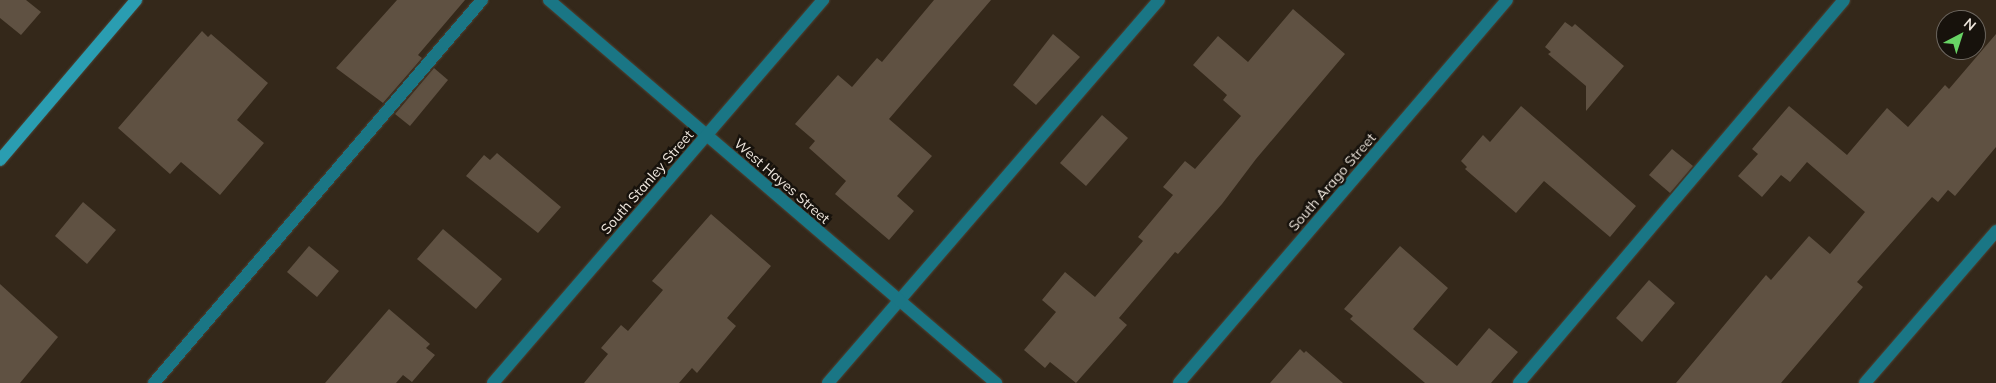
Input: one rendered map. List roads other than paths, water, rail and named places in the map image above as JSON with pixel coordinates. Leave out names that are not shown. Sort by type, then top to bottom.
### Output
[{"type":"street","points":[[0,160],[136,0]]},
{"type":"street","points":[[154,383],[482,0]]},
{"type":"street","name":"West Hayes Street","points":[[550,0],[706,136],[996,383]]},
{"type":"street","name":"South Stanley Street","points":[[493,383],[823,0]]},
{"type":"street","points":[[828,383],[1159,0]]},
{"type":"street","name":"South Arago Street","points":[[1179,383],[1507,0]]},
{"type":"street","points":[[1519,383],[1844,0]]},
{"type":"street","points":[[1865,383],[1996,231]]}]
